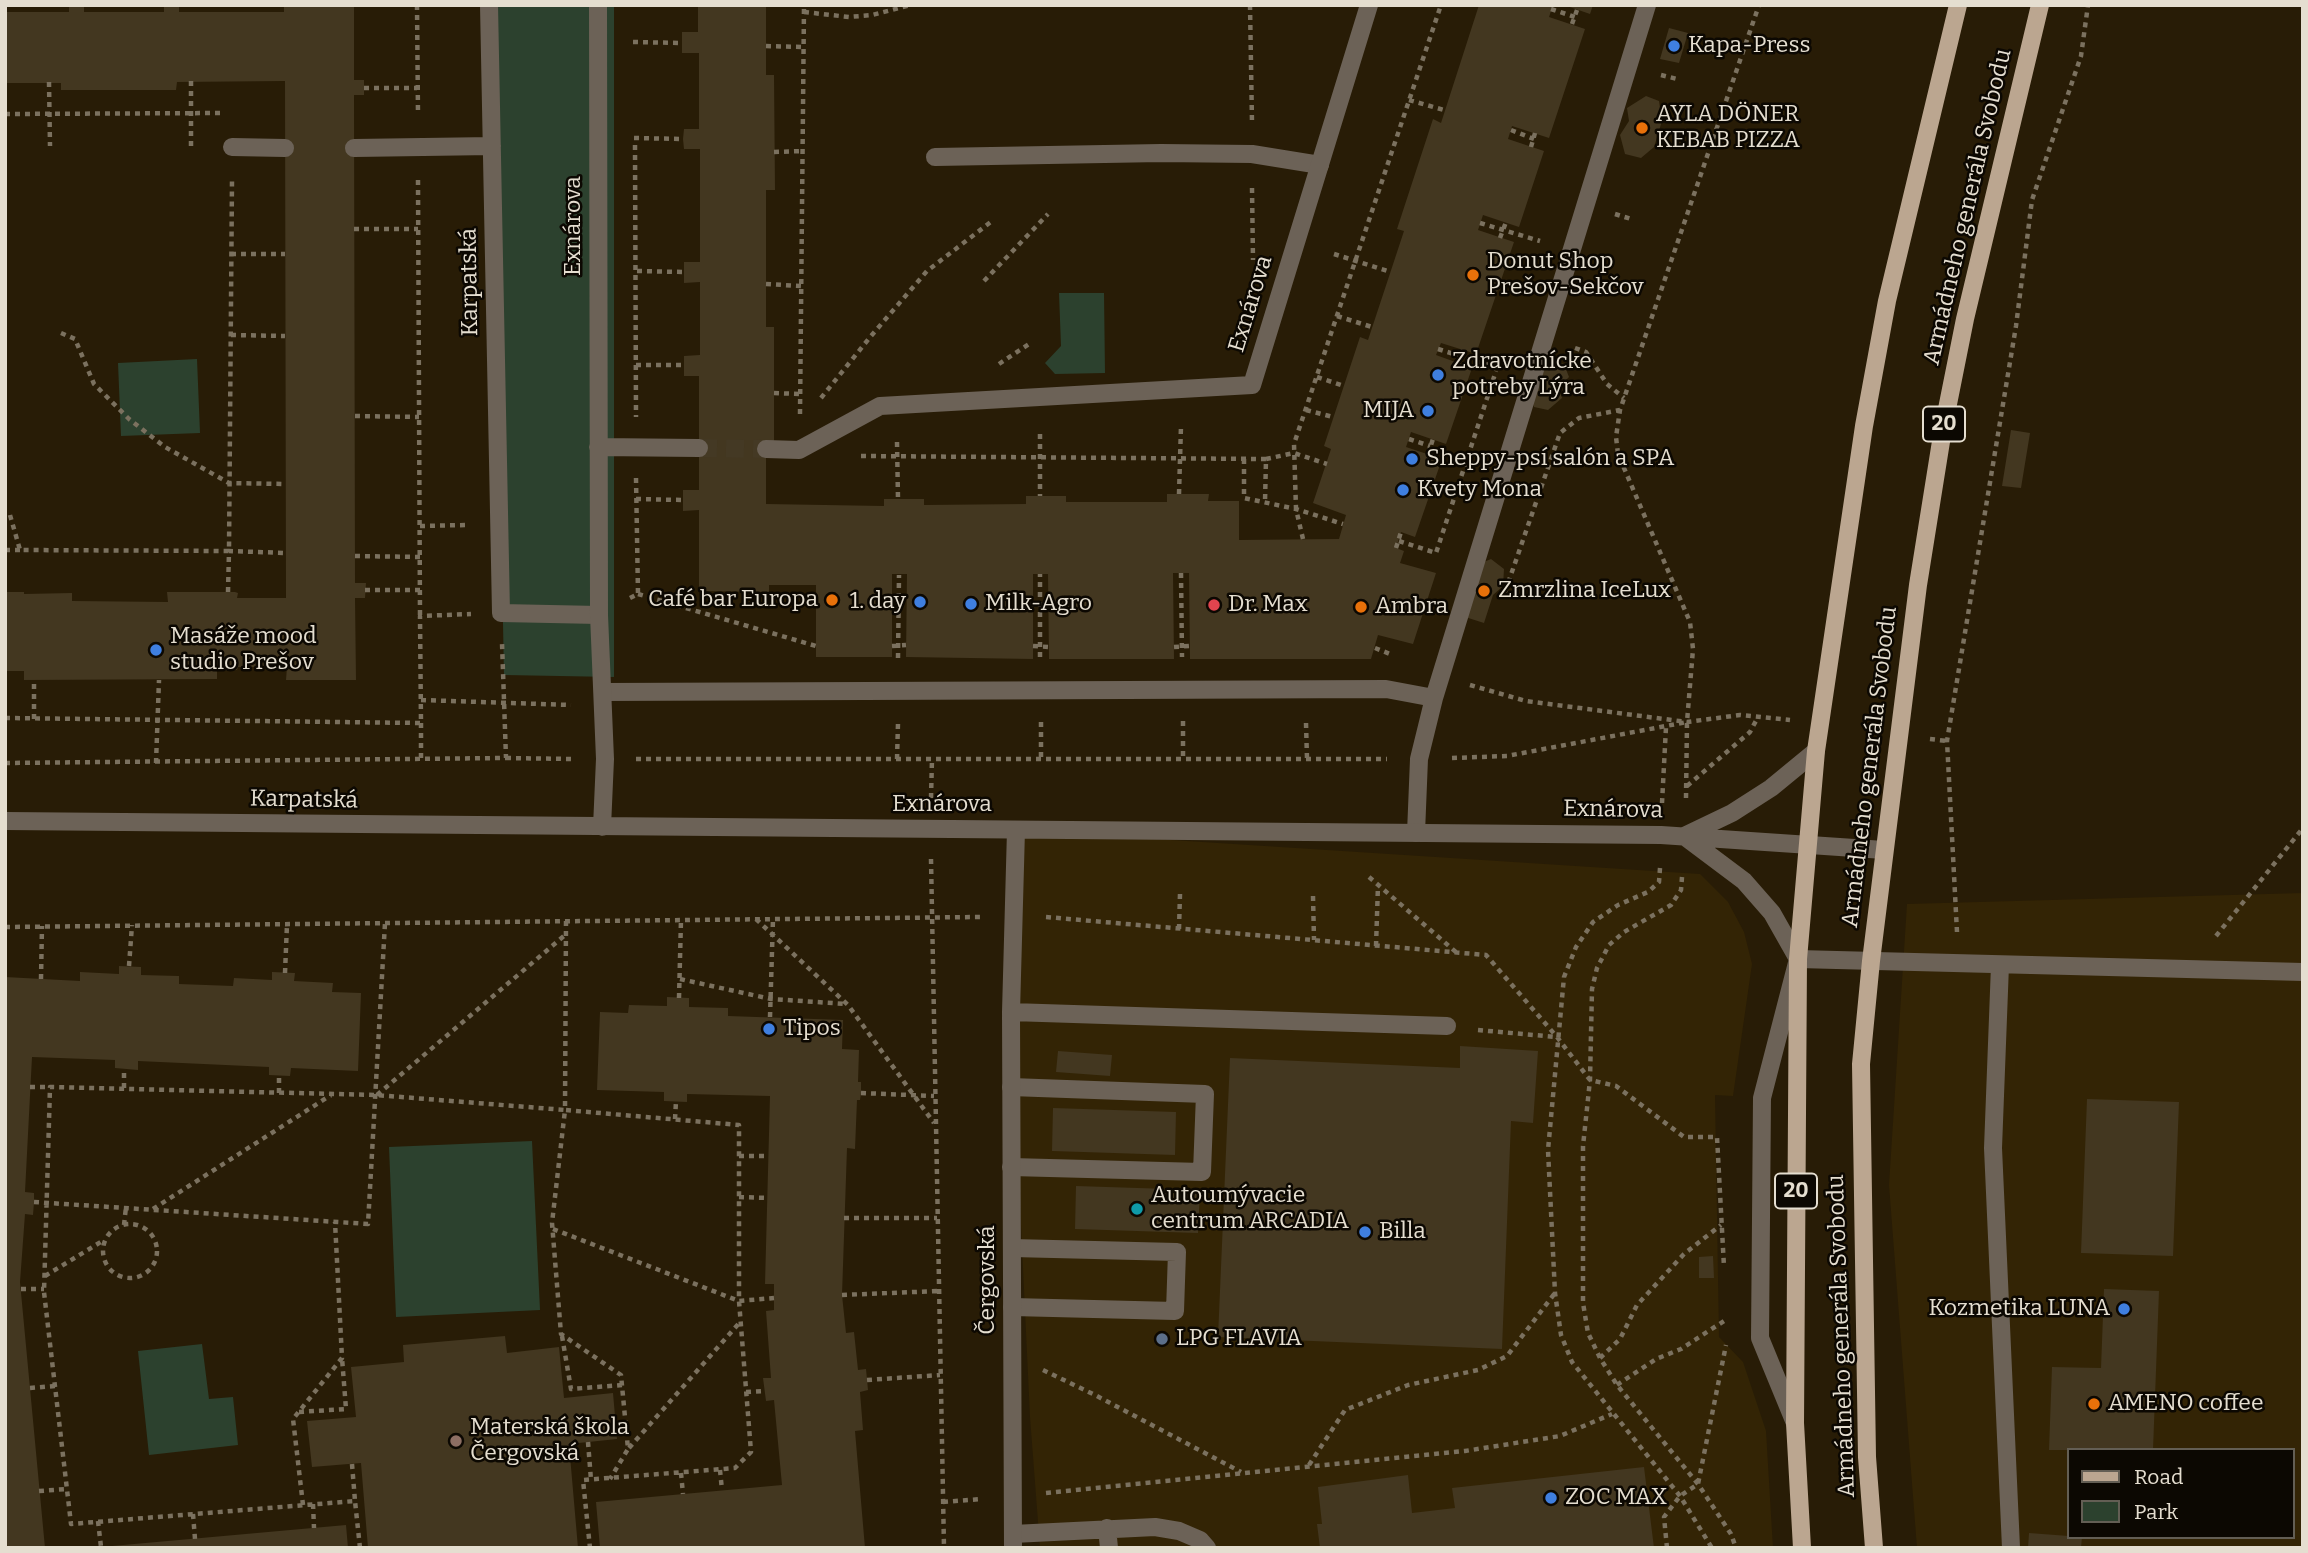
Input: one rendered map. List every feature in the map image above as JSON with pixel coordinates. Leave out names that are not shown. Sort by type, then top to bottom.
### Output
[{"type":"main road","name":"Armádneho generála Svobodu","points":[[1802,1548],[1795,1423],[1798,959],[1816,751],[1864,426],[1887,301],[1958,5]]},
{"type":"main road","name":"Armádneho generála Svobodu","points":[[1874,1548],[1867,1457],[1861,1078],[1871,961],[1898,733],[1943,429],[1965,319],[2040,5]]},
{"type":"street","name":"Karpatská","points":[[489,5],[501,613]]},
{"type":"street","name":"Exnárova","points":[[598,5],[599,615],[605,759],[602,827],[1661,835],[1884,850]]},
{"type":"street","name":"Exnárova","points":[[799,450],[880,406],[1251,385],[1369,5]]},
{"type":"street","points":[[1416,832],[1419,760],[1434,698],[1647,5]]},
{"type":"street","points":[[354,148],[492,146]]},
{"type":"street","points":[[232,147],[285,148]]},
{"type":"street","points":[[935,157],[1252,154],[1320,165]]},
{"type":"street","points":[[598,447],[699,448]]},
{"type":"street","points":[[766,449],[799,450]]},
{"type":"street","points":[[501,613],[599,615]]},
{"type":"street","points":[[603,699],[1386,689],[1434,698]]},
{"type":"street","points":[[1795,1423],[1760,1338],[1760,1324],[1762,1098],[1798,959],[1772,913],[1744,881],[1684,836],[1732,813],[1771,788],[1816,751]]},
{"type":"street","name":"Karpatská","points":[[5,821],[602,827]]},
{"type":"street","name":"Čergovská","points":[[1013,1541],[1011,1012],[1016,830]]},
{"type":"street","points":[[1798,959],[2303,972]]},
{"type":"street","points":[[2000,965],[1993,1147],[2011,1548]]},
{"type":"street","points":[[1011,1012],[1447,1026]]},
{"type":"street","points":[[1011,1087],[1205,1094],[1202,1172],[1012,1167]]},
{"type":"street","points":[[1012,1248],[1177,1252],[1175,1311],[1012,1307]]},
{"type":"street","points":[[1013,1541],[1107,1528],[1155,1527],[1179,1531],[1200,1540],[1207,1548]]},
{"type":"street","points":[[1107,1528],[1110,1548]]},
{"type":"path","points":[[417,5],[421,759]]},
{"type":"path","points":[[799,450],[804,8],[849,17],[872,15],[911,5]]},
{"type":"path","points":[[1303,540],[1296,509],[1294,444],[1441,5]]},
{"type":"path","points":[[1736,1548],[1731,1534],[1699,1484],[1617,1385],[1588,1333],[1583,1303],[1583,1146],[1590,1080],[1592,989],[1597,968],[1609,945],[1624,932],[1671,905],[1681,890],[1684,836],[1693,649],[1690,622],[1618,454],[1616,438],[1620,410],[1759,5]]},
{"type":"path","points":[[1959,964],[1947,741],[2016,326],[2032,200],[2081,57],[2088,5]]},
{"type":"path","points":[[1551,9],[1575,17]]},
{"type":"path","points":[[1572,24],[1577,10]]},
{"type":"path","points":[[634,43],[682,43]]},
{"type":"path","points":[[766,46],[803,47]]},
{"type":"path","points":[[191,81],[191,146]]},
{"type":"path","points":[[49,82],[50,146]]},
{"type":"path","points":[[364,88],[418,88]]},
{"type":"path","points":[[1409,100],[1444,110]]},
{"type":"path","points":[[5,114],[191,113]]},
{"type":"path","points":[[1511,130],[1535,136],[1531,147]]},
{"type":"path","points":[[634,138],[683,139]]},
{"type":"path","points":[[228,592],[232,147]]},
{"type":"path","points":[[774,152],[803,151]]},
{"type":"path","points":[[984,281],[1048,214]]},
{"type":"path","points":[[800,426],[870,335],[927,271],[992,221]]},
{"type":"path","points":[[1500,238],[1506,222]]},
{"type":"path","points":[[1480,223],[1540,241]]},
{"type":"path","points":[[354,229],[418,229]]},
{"type":"path","points":[[231,254],[285,254]]},
{"type":"path","points":[[1334,254],[1391,272]]},
{"type":"path","points":[[637,271],[684,272]]},
{"type":"path","points":[[766,285],[801,286]]},
{"type":"path","points":[[1337,316],[1372,327]]},
{"type":"path","points":[[61,333],[75,339],[94,384],[129,419],[165,447],[229,483],[286,484]]},
{"type":"path","points":[[230,335],[285,336]]},
{"type":"path","points":[[989,371],[1032,342]]},
{"type":"path","points":[[1438,349],[1498,368]]},
{"type":"path","points":[[1458,363],[1463,350]]},
{"type":"path","points":[[1586,352],[1607,384],[1624,398]]},
{"type":"path","points":[[636,365],[684,365]]},
{"type":"path","points":[[1317,377],[1344,386]]},
{"type":"path","points":[[774,393],[800,394]]},
{"type":"path","points":[[1306,410],[1333,417]]},
{"type":"path","points":[[1503,595],[1560,432],[1579,418],[1620,410]]},
{"type":"path","points":[[355,416],[419,417]]},
{"type":"path","points":[[1179,494],[1181,426]]},
{"type":"path","points":[[1040,434],[1040,496]]},
{"type":"path","points":[[1409,439],[1430,446]]},
{"type":"path","points":[[1428,454],[1433,439]]},
{"type":"path","points":[[897,442],[898,499]]},
{"type":"path","points":[[849,456],[1180,460],[1266,459],[1294,453],[1326,464]]},
{"type":"path","points":[[1244,459],[1244,498],[1296,509],[1343,524]]},
{"type":"path","points":[[1265,502],[1266,459]]},
{"type":"path","points":[[636,499],[683,500]]},
{"type":"path","points":[[10,515],[20,550]]},
{"type":"path","points":[[1396,548],[1401,532]]},
{"type":"path","points":[[5,550],[286,553]]},
{"type":"path","points":[[355,556],[420,557]]},
{"type":"path","points":[[365,590],[420,590]]},
{"type":"path","points":[[638,594],[816,646]]},
{"type":"path","points":[[420,616],[501,613],[506,758]]},
{"type":"path","points":[[892,646],[906,645]]},
{"type":"path","points":[[1033,646],[1049,647]]},
{"type":"path","points":[[1174,646],[1189,646]]},
{"type":"path","points":[[1375,648],[1441,677],[1526,701],[1688,722]]},
{"type":"path","points":[[34,680],[34,719]]},
{"type":"path","points":[[156,763],[159,680]]},
{"type":"path","points":[[421,700],[504,703],[603,699]]},
{"type":"path","points":[[5,763],[506,758],[1419,760],[1507,756],[1688,722],[1740,715],[1820,724]]},
{"type":"path","points":[[1686,786],[1750,732],[1758,717]]},
{"type":"path","points":[[5,718],[421,723]]},
{"type":"path","points":[[1666,727],[1659,882],[1593,922],[1576,947],[1564,977],[1548,1150],[1555,1293],[1561,1335],[1572,1362],[1680,1496],[1712,1548]]},
{"type":"path","points":[[1898,733],[1947,741]]},
{"type":"path","points":[[2190,969],[2303,828]]},
{"type":"path","points":[[1369,877],[1458,953]]},
{"type":"path","points":[[1376,946],[1378,884]]},
{"type":"path","points":[[1179,929],[1180,894]]},
{"type":"path","points":[[1313,896],[1314,940]]},
{"type":"path","points":[[930,917],[944,1548]]},
{"type":"path","points":[[755,919],[848,1004],[935,1124]]},
{"type":"path","points":[[770,1017],[773,919]]},
{"type":"path","points":[[679,998],[681,920]]},
{"type":"path","points":[[566,921],[565,1111],[553,1229],[561,1334],[571,1389],[622,1385]]},
{"type":"path","points":[[34,1202],[368,1224],[385,923]]},
{"type":"path","points":[[285,973],[287,924]]},
{"type":"path","points":[[129,966],[132,925]]},
{"type":"path","points":[[41,979],[42,926]]},
{"type":"path","points":[[376,1096],[566,935]]},
{"type":"path","points":[[680,979],[771,999],[848,1004]]},
{"type":"path","points":[[1471,1030],[1557,1037]]},
{"type":"path","points":[[124,1069],[124,1088]]},
{"type":"path","points":[[279,1076],[279,1093]]},
{"type":"path","points":[[30,1087],[376,1096],[739,1125],[739,1301],[751,1452],[735,1468],[583,1480],[590,1548]]},
{"type":"path","points":[[50,1087],[44,1289],[71,1524],[355,1501]]},
{"type":"path","points":[[861,1093],[934,1096]]},
{"type":"path","points":[[152,1209],[332,1094]]},
{"type":"path","points":[[675,1119],[676,1101]]},
{"type":"path","points":[[739,1156],[769,1156]]},
{"type":"path","points":[[739,1197],[768,1198]]},
{"type":"path","points":[[124,1225],[126,1208]]},
{"type":"path","points":[[844,1218],[937,1217]]},
{"type":"path","points":[[298,1412],[346,1409],[335,1222]]},
{"type":"path","points":[[1600,1358],[1620,1339],[1637,1305],[1684,1254],[1722,1224]]},
{"type":"path","points":[[45,1276],[105,1240],[110,1233],[124,1225],[142,1227],[155,1241],[156,1258],[145,1274],[128,1278],[112,1272],[104,1258],[105,1240]]},
{"type":"path","points":[[553,1229],[739,1301],[774,1298]]},
{"type":"path","points":[[21,1289],[44,1289]]},
{"type":"path","points":[[842,1295],[938,1291]]},
{"type":"path","points":[[1308,1466],[1345,1410],[1408,1385],[1478,1370],[1507,1356],[1555,1293]]},
{"type":"path","points":[[1617,1385],[1657,1359],[1681,1349],[1728,1318]]},
{"type":"path","points":[[610,1479],[628,1449],[741,1320]]},
{"type":"path","points":[[561,1334],[621,1376],[628,1449]]},
{"type":"path","points":[[1012,1356],[1095,1395],[1242,1473]]},
{"type":"path","points":[[303,1505],[293,1419],[342,1358]]},
{"type":"path","points":[[867,1380],[940,1375]]},
{"type":"path","points":[[30,1388],[55,1385]]},
{"type":"path","points":[[746,1392],[764,1391]]},
{"type":"path","points":[[1012,1496],[1465,1451],[1560,1436],[1612,1414]]},
{"type":"path","points":[[588,1442],[591,1480]]},
{"type":"path","points":[[352,1464],[360,1548]]},
{"type":"path","points":[[720,1470],[722,1490]]},
{"type":"path","points":[[681,1473],[683,1494]]},
{"type":"path","points":[[1667,1548],[1664,1517],[1680,1496],[1699,1484]]},
{"type":"path","points":[[39,1491],[67,1489]]},
{"type":"path","points":[[313,1504],[314,1528]]},
{"type":"path","points":[[193,1514],[195,1539]]},
{"type":"path","points":[[98,1521],[101,1547]]},
{"type":"shaded area","points":[[1016,830],[1700,874],[1728,902],[1744,932],[1752,964],[1733,1096],[1715,1095],[1719,1337],[1743,1362],[1766,1431],[1773,1548],[1040,1548],[1030,1417],[1011,1012]]},
{"type":"shaded area","points":[[2303,893],[2303,1548],[1917,1548],[1889,1185],[1907,904]]},
{"type":"green space","points":[[491,5],[614,5],[614,677],[504,675]]},
{"type":"green space","points":[[1059,293],[1104,293],[1105,373],[1055,374],[1045,363],[1061,346]]},
{"type":"green space","points":[[197,359],[200,433],[121,436],[118,363]]},
{"type":"green space","points":[[532,1141],[540,1310],[396,1317],[389,1147]]},
{"type":"green space","points":[[202,1344],[209,1399],[233,1397],[238,1445],[149,1455],[138,1351]]},
{"type":"building","points":[[69,5],[84,5],[84,12],[164,12],[164,5],[179,5],[179,12],[284,12],[284,5],[354,5],[354,80],[364,80],[364,95],[354,95],[355,583],[366,583],[365,598],[355,598],[356,680],[286,680],[287,667],[238,667],[237,670],[217,671],[217,679],[24,680],[24,671],[5,671],[5,592],[72,593],[72,601],[168,602],[167,592],[235,592],[238,593],[237,598],[286,598],[285,81],[177,82],[176,90],[61,90],[61,83],[5,83],[5,12],[69,12]]},
{"type":"building","points":[[698,5],[766,5],[766,75],[774,75],[775,190],[766,190],[766,327],[774,327],[774,443],[766,443],[766,504],[884,506],[884,499],[924,499],[924,505],[1026,504],[1026,496],[1066,496],[1066,502],[1167,502],[1167,494],[1209,494],[1208,501],[1239,501],[1239,540],[1339,539],[1346,515],[1313,503],[1331,449],[1324,446],[1360,337],[1368,340],[1404,231],[1397,229],[1433,119],[1441,123],[1479,5],[1553,5],[1549,17],[1585,29],[1549,138],[1512,126],[1508,139],[1544,151],[1519,227],[1483,215],[1478,230],[1514,242],[1476,354],[1441,343],[1436,355],[1472,368],[1446,444],[1411,432],[1406,447],[1442,459],[1415,537],[1401,532],[1396,548],[1404,551],[1400,563],[1436,573],[1413,644],[1378,635],[1371,659],[1190,659],[1189,573],[1173,573],[1174,659],[1049,659],[1048,574],[1033,574],[1033,659],[906,657],[907,574],[892,574],[892,657],[816,657],[816,585],[769,585],[769,592],[699,591],[699,510],[683,511],[683,490],[699,490],[699,376],[684,376],[684,356],[700,355],[700,282],[684,283],[684,262],[700,262],[700,149],[684,149],[683,139],[684,129],[699,129],[699,53],[682,53],[682,32],[698,32]]},
{"type":"building","points":[[1564,5],[1593,5],[1590,14]]},
{"type":"building","name":"Kapa-Press","points":[[1669,28],[1688,33],[1679,63],[1660,59]]},
{"type":"building","name":"AYLA DÖNER KEBAB PIZZA","points":[[1646,96],[1659,101],[1662,121],[1654,147],[1641,158],[1625,154],[1620,135],[1629,121],[1627,108]]},
{"type":"building","points":[[1549,360],[1564,364],[1569,377],[1558,388],[1562,398],[1548,410],[1534,407],[1530,393],[1538,369]]},
{"type":"building","points":[[2011,430],[2030,433],[2021,488],[2002,486]]},
{"type":"building","name":"Zmrzlina IceLux","points":[[1491,559],[1504,569],[1503,586],[1493,595],[1484,623],[1462,616],[1479,564]]},
{"type":"building","points":[[119,966],[141,967],[141,975],[179,976],[179,984],[233,986],[234,978],[272,980],[272,972],[295,973],[294,981],[333,983],[332,992],[361,993],[358,1071],[291,1068],[290,1076],[269,1075],[269,1067],[138,1061],[138,1070],[115,1068],[115,1060],[32,1057],[25,1192],[34,1193],[34,1202],[33,1215],[25,1214],[20,1282],[45,1548],[5,1548],[5,977],[80,981],[80,972],[119,974]]},
{"type":"building","points":[[667,997],[689,998],[689,1007],[728,1008],[728,1016],[843,1020],[842,1049],[859,1050],[858,1082],[861,1082],[861,1093],[860,1100],[857,1100],[855,1149],[847,1148],[842,1295],[846,1333],[854,1332],[858,1370],[866,1369],[868,1390],[860,1392],[863,1430],[855,1431],[865,1548],[600,1548],[596,1502],[782,1485],[774,1400],[766,1401],[763,1378],[771,1378],[766,1311],[774,1310],[774,1284],[765,1284],[770,1096],[687,1094],[687,1102],[664,1101],[664,1092],[597,1090],[600,1012],[628,1013],[629,1005],[667,1006]]},
{"type":"building","name":"Billa","points":[[1460,1046],[1538,1051],[1533,1123],[1511,1121],[1502,1349],[1218,1337],[1230,1058],[1460,1068]]},
{"type":"building","points":[[1058,1051],[1112,1055],[1110,1076],[1056,1072]]},
{"type":"building","points":[[2087,1099],[2179,1102],[2173,1256],[2081,1253]]},
{"type":"building","name":"Autoumývacie centrum ARCADIA","points":[[1053,1108],[1176,1112],[1175,1155],[1052,1151]]},
{"type":"building","name":"Autoumývacie centrum ARCADIA","points":[[1076,1186],[1200,1190],[1198,1233],[1075,1229]]},
{"type":"building","points":[[1713,1256],[1714,1278],[1699,1278],[1699,1257]]},
{"type":"building","points":[[2104,1289],[2159,1291],[2153,1448],[2049,1450],[2052,1367],[2101,1368]]},
{"type":"building","name":"Materská škola Čergovská","points":[[505,1336],[507,1353],[559,1347],[564,1398],[613,1393],[617,1439],[569,1444],[578,1548],[368,1548],[361,1463],[312,1467],[307,1421],[356,1417],[351,1367],[404,1362],[403,1345]]},
{"type":"building","name":"ZOC MAX","points":[[1644,1467],[1654,1548],[1320,1548],[1317,1524],[1322,1524],[1318,1487],[1408,1475],[1412,1513],[1455,1508],[1452,1488]]},
{"type":"building","points":[[346,1525],[348,1548],[112,1548],[112,1546]]},
{"type":"building","points":[[2029,1533],[2082,1539],[2081,1548],[2028,1548]]},
{"type":"tunnel","points":[[699,448],[766,449]]},
{"type":"place","name":"Kapa-Press","points":[[1674,46]]},
{"type":"place","name":"AYLA DÖNER KEBAB PIZZA","points":[[1642,128]]},
{"type":"place","name":"Donut Shop Prešov-Sekčov","points":[[1473,275]]},
{"type":"place","name":"Zdravotnícke potreby Lýra","points":[[1438,375]]},
{"type":"place","name":"MIJA","points":[[1428,411]]},
{"type":"place","name":"Sheppy-psí salón a SPA","points":[[1412,459]]},
{"type":"place","name":"Kvety Mona","points":[[1403,490]]},
{"type":"place","name":"Zmrzlina IceLux","points":[[1484,591]]},
{"type":"place","name":"Café bar Europa","points":[[832,600]]},
{"type":"place","name":"1. day","points":[[920,602]]},
{"type":"place","name":"Milk-Agro","points":[[971,604]]},
{"type":"place","name":"Dr. Max","points":[[1214,605]]},
{"type":"place","name":"Ambra","points":[[1361,607]]},
{"type":"place","name":"Masáže mood studio Prešov","points":[[156,650]]},
{"type":"place","name":"Tipos","points":[[769,1029]]},
{"type":"place","name":"Autoumývacie centrum ARCADIA","points":[[1137,1209]]},
{"type":"place","name":"Billa","points":[[1365,1232]]},
{"type":"place","name":"Kozmetika LUNA","points":[[2124,1309]]},
{"type":"place","name":"LPG FLAVIA","points":[[1162,1339]]},
{"type":"place","name":"AMENO coffee","points":[[2094,1404]]},
{"type":"place","name":"Materská škola Čergovská","points":[[456,1441]]},
{"type":"place","name":"ZOC MAX","points":[[1551,1498]]}]
